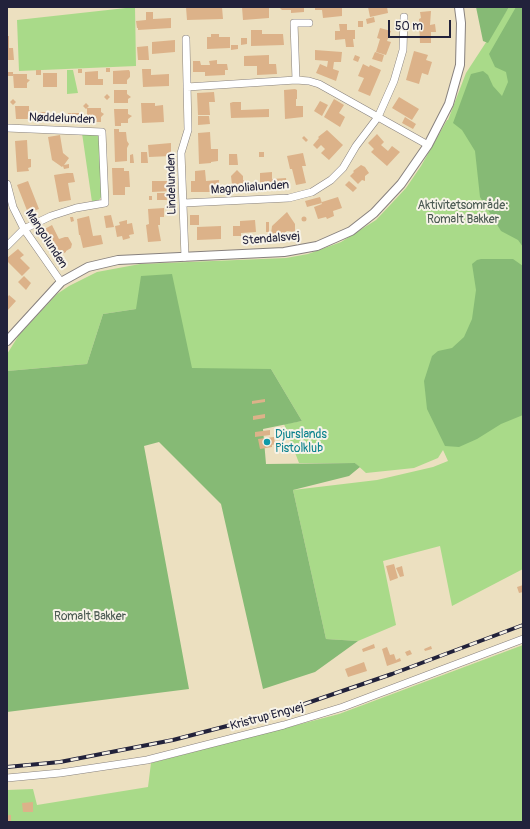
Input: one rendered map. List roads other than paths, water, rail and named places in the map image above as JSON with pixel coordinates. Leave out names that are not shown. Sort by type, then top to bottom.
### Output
[{"type":"street","name":"Stendalsvej","points":[[7,341],[61,282],[88,267],[118,260],[284,252],[317,246],[351,231],[374,213],[401,184],[428,145],[449,104],[460,65],[462,23],[459,7]]},
{"type":"street","points":[[378,117],[394,81],[403,50],[404,17]]},
{"type":"street","points":[[296,80],[294,23],[309,23]]},
{"type":"street","name":"Lindelunden","points":[[185,257],[181,153],[188,130],[186,39]]},
{"type":"street","points":[[187,87],[296,80],[309,81],[319,84],[428,145]]},
{"type":"street","name":"Magnolialunden","points":[[184,203],[289,198],[312,192],[331,180],[343,168],[356,146],[378,117]]},
{"type":"street","name":"Nøddelunden","points":[[7,128],[102,132],[105,203],[76,208],[51,216],[24,229]]},
{"type":"street","name":"Mangolunden","points":[[7,184],[13,207],[24,229],[61,282]]},
{"type":"street","points":[[7,246],[24,229]]},
{"type":"street","name":"Kristrup Engvej","points":[[7,778],[60,773],[147,760],[284,725],[343,708],[523,639]]},
{"type":"railway","points":[[7,767],[60,762],[173,740],[281,712],[392,674],[523,625]]},
{"type":"place","name":"Djurslands Pistolklub","points":[[267,442]]},
{"type":"park label","name":"Aktivitetsområde: Romalt Bakker","points":[[463,213]]},
{"type":"park label","name":"Romalt Bakker","points":[[90,617]]}]
